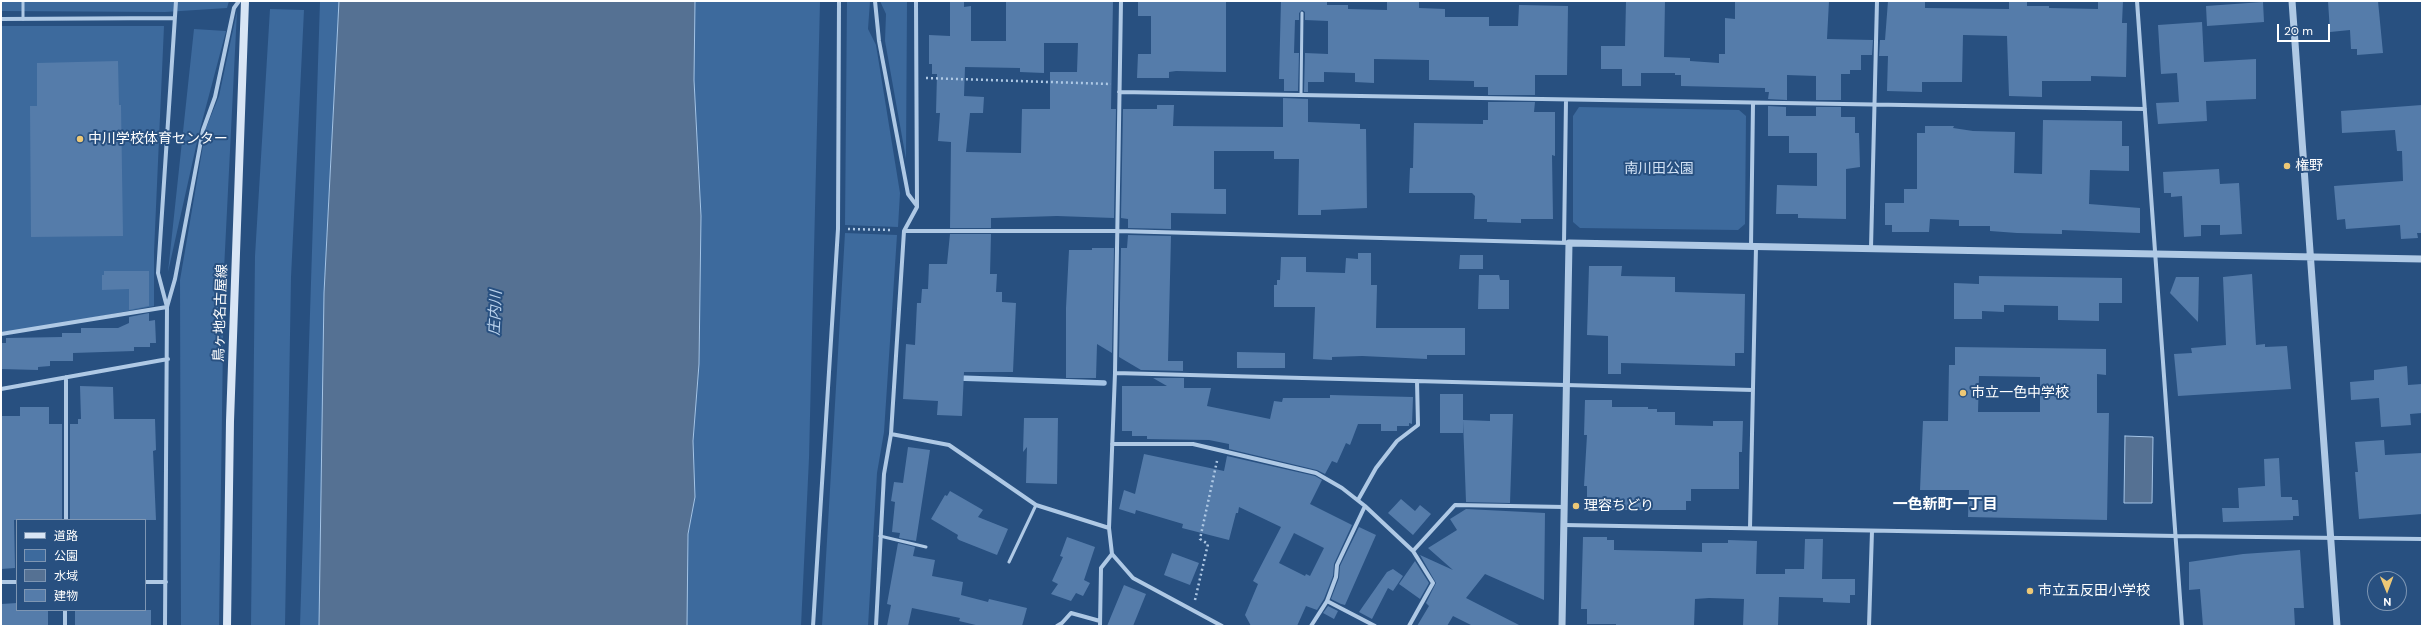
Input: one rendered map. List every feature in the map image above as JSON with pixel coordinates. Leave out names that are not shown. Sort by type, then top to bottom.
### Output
[{"type":"main road","name":"鳥ヶ地名古屋線","points":[[227,626],[230,421],[245,1]]},
{"type":"street","points":[[165,626],[168,359],[167,307],[158,273],[176,1]]},
{"type":"street","points":[[167,307],[175,279],[202,130],[215,97],[234,8],[239,1]]},
{"type":"street","points":[[814,626],[838,228],[840,1]]},
{"type":"street","points":[[875,1],[879,41],[908,194],[917,207]]},
{"type":"street","points":[[876,626],[884,474],[891,434],[904,231],[917,207],[915,77],[916,1]]},
{"type":"street","points":[[1121,1],[1115,373],[1109,528],[1112,554],[1133,578],[1222,626]]},
{"type":"street","points":[[1871,248],[1877,1]]},
{"type":"street","points":[[2137,1],[2182,626]]},
{"type":"street","points":[[2292,1],[2337,626]]},
{"type":"street","points":[[1,19],[174,18]]},
{"type":"street","points":[[1120,92],[1753,104],[2145,109]]},
{"type":"street","points":[[1562,626],[1567,384],[1566,100]]},
{"type":"street","points":[[1750,528],[1753,390],[1753,104]]},
{"type":"street","points":[[904,231],[1117,231],[1566,243],[2422,259]]},
{"type":"street","points":[[1,334],[167,307]]},
{"type":"street","points":[[1,389],[168,359]]},
{"type":"street","points":[[1115,373],[1753,390]]},
{"type":"street","points":[[66,377],[66,519]]},
{"type":"street","points":[[1358,500],[1376,468],[1397,441],[1418,425],[1417,381]]},
{"type":"street","points":[[891,434],[949,445],[1036,505],[1109,528]]},
{"type":"street","points":[[1112,444],[1193,444],[1316,473],[1358,500],[1413,551],[1433,583],[1409,626]]},
{"type":"street","points":[[1413,551],[1455,505],[1564,507]]},
{"type":"street","points":[[1311,626],[1327,601],[1336,576],[1337,565],[1365,506]]},
{"type":"street","points":[[1564,525],[2330,539],[2422,539]]},
{"type":"street","points":[[1869,626],[1872,531]]},
{"type":"street","points":[[1100,626],[1101,568],[1112,554]]},
{"type":"street","points":[[1,582],[16,582]]},
{"type":"street","points":[[146,582],[166,582]]},
{"type":"street","points":[[1327,601],[1375,626]]},
{"type":"street","points":[[65,611],[65,626]]},
{"type":"street","points":[[1057,626],[1062,623],[1071,613],[1100,621]]},
{"type":"lane","points":[[23,1],[23,19]]},
{"type":"lane","points":[[1301,96],[1302,13]]},
{"type":"lane","points":[[1009,562],[1036,505]]},
{"type":"lane","points":[[880,536],[926,547]]},
{"type":"path","points":[[915,77],[1120,84]]},
{"type":"path","points":[[838,228],[904,231]]},
{"type":"path","points":[[1193,610],[1208,544],[1200,539],[1219,450]]},
{"type":"green space","points":[[1,1],[229,1],[227,8],[165,12],[1,11]]},
{"type":"green space","points":[[320,1],[339,1],[324,293],[319,626],[300,626]]},
{"type":"green space","points":[[695,1],[820,1],[809,458],[801,626],[686,626],[688,534],[695,497],[693,441],[699,364],[701,216],[694,80]]},
{"type":"green space","points":[[847,1],[870,1],[868,29],[876,45],[900,193],[898,227],[845,225]]},
{"type":"green space","points":[[880,1],[907,1],[906,159],[885,41],[886,14]]},
{"type":"green space","points":[[270,9],[304,10],[291,277],[285,626],[251,626],[255,256]]},
{"type":"green space","points":[[237,11],[224,270],[219,626],[181,626],[180,280],[206,128],[219,96]]},
{"type":"green space","name":"中川学校体育センター","points":[[1,26],[164,26],[154,252],[154,306],[38,328],[1,332]]},
{"type":"green space","points":[[194,29],[226,31],[199,133],[168,272]]},
{"type":"green space","name":"南川田公園","points":[[1579,107],[1739,110],[1746,116],[1745,224],[1738,230],[1580,228],[1573,222],[1573,116]]},
{"type":"green space","points":[[845,233],[897,235],[884,432],[877,473],[868,626],[822,626]]},
{"type":"water","name":"庄内川","points":[[339,1],[695,1],[694,80],[701,216],[699,364],[693,441],[695,497],[688,534],[687,626],[319,626],[324,293]]},
{"type":"water","points":[[2125,436],[2153,437],[2152,503],[2124,503]]},
{"type":"building","points":[[950,1],[964,1],[964,7],[971,6],[971,41],[1006,41],[1006,1],[1113,1],[1111,109],[1116,109],[1114,218],[1057,216],[991,218],[991,228],[950,228],[951,142],[938,141],[940,113],[936,113],[937,74],[932,74],[932,64],[929,64],[929,35],[950,36]],"holes":[[[1044,43],[1078,43],[1077,72],[1050,72],[1050,109],[1022,109],[1021,153],[966,152],[970,113],[983,113],[984,97],[964,96],[965,67],[1020,68],[1020,72],[1044,73]]]},
{"type":"building","points":[[1226,1],[1226,72],[1176,71],[1169,72],[1169,78],[1137,78],[1138,54],[1151,54],[1151,16],[1138,16],[1138,2]]},
{"type":"building","points":[[1281,1],[1327,1],[1327,5],[1348,5],[1348,9],[1387,10],[1387,1],[1419,1],[1419,8],[1445,9],[1445,17],[1489,17],[1489,26],[1518,26],[1519,5],[1568,6],[1567,75],[1535,75],[1535,95],[1488,95],[1488,87],[1474,87],[1474,81],[1429,80],[1429,60],[1374,59],[1374,83],[1355,82],[1355,73],[1324,72],[1324,82],[1308,82],[1308,92],[1304,92],[1305,53],[1328,54],[1328,21],[1305,20],[1305,12],[1302,10],[1299,13],[1299,20],[1295,20],[1294,53],[1299,53],[1298,91],[1284,91],[1284,79],[1279,79]]},
{"type":"building","points":[[1626,1],[1665,1],[1664,57],[1690,58],[1690,61],[1719,63],[1719,54],[1725,54],[1725,18],[1735,19],[1735,1],[1829,1],[1827,39],[1873,40],[1872,55],[1861,55],[1861,70],[1850,70],[1850,74],[1841,74],[1841,100],[1816,100],[1816,76],[1787,75],[1787,100],[1768,99],[1769,92],[1765,92],[1765,88],[1681,86],[1681,75],[1675,75],[1675,73],[1641,73],[1641,86],[1622,86],[1622,69],[1601,69],[1601,46],[1625,46]]},
{"type":"building","points":[[1888,1],[1925,1],[1925,8],[2009,9],[2009,1],[2027,1],[2027,6],[2098,9],[2098,1],[2123,1],[2122,23],[2127,23],[2126,77],[2091,76],[2091,81],[2042,81],[2042,97],[2009,96],[2007,36],[1963,35],[1962,82],[1922,82],[1922,92],[1887,91],[1888,56],[1879,56],[1880,40],[1885,40]]},
{"type":"building","points":[[2328,1],[2378,1],[2383,53],[2357,55],[2357,49],[2351,49],[2350,30],[2330,32]]},
{"type":"building","points":[[2263,2],[2264,22],[2207,26],[2206,6]]},
{"type":"building","points":[[2202,22],[2204,62],[2256,59],[2256,99],[2206,101],[2207,121],[2158,124],[2156,103],[2179,102],[2177,73],[2161,74],[2158,25]]},
{"type":"building","points":[[118,61],[119,105],[121,105],[123,236],[31,237],[30,106],[37,106],[37,63]]},
{"type":"building","points":[[1283,98],[1308,99],[1308,122],[1360,124],[1360,129],[1366,129],[1367,208],[1321,210],[1321,215],[1298,215],[1299,159],[1274,159],[1274,151],[1214,151],[1214,189],[1226,189],[1226,214],[1171,213],[1171,229],[1128,228],[1128,219],[1121,218],[1123,109],[1157,109],[1157,105],[1174,105],[1173,126],[1283,127]]},
{"type":"building","points":[[1488,102],[1535,102],[1534,112],[1555,112],[1555,156],[1552,155],[1553,219],[1521,219],[1521,223],[1487,222],[1487,219],[1474,219],[1475,196],[1472,193],[1409,193],[1410,168],[1413,168],[1414,123],[1483,124],[1483,120],[1488,120]]},
{"type":"building","points":[[2422,105],[2422,233],[2417,233],[2418,238],[2401,239],[2400,225],[2346,229],[2345,219],[2337,220],[2334,186],[2403,181],[2402,151],[2397,151],[2395,130],[2342,133],[2341,111]]},
{"type":"building","points":[[1768,106],[1786,107],[1786,116],[1816,116],[1816,107],[1841,107],[1841,117],[1855,117],[1855,133],[1859,133],[1860,167],[1846,169],[1846,219],[1798,218],[1798,214],[1776,214],[1777,185],[1817,186],[1817,153],[1789,153],[1789,136],[1768,136]]},
{"type":"building","points":[[2043,120],[2122,121],[2122,146],[2129,146],[2129,171],[2090,170],[2089,204],[2140,208],[2140,233],[2062,230],[2062,234],[2017,233],[1990,231],[1990,226],[1959,226],[1959,220],[1930,219],[1929,232],[1892,232],[1892,225],[1885,225],[1885,203],[1904,203],[1904,189],[1917,189],[1917,133],[1925,133],[1925,126],[1954,126],[1953,128],[1973,131],[2015,132],[2014,173],[2042,174]]},
{"type":"building","points":[[2219,169],[2220,184],[2239,183],[2242,234],[2220,235],[2220,225],[2201,225],[2201,236],[2184,237],[2182,196],[2171,197],[2171,193],[2164,193],[2163,172]]},
{"type":"building","points":[[950,234],[991,234],[990,274],[997,274],[996,292],[1002,292],[1002,302],[1016,303],[1013,372],[964,372],[962,416],[937,415],[938,401],[903,399],[906,344],[915,345],[917,303],[921,303],[922,289],[928,289],[929,264],[947,264]]},
{"type":"building","points":[[1128,235],[1171,236],[1168,361],[1183,361],[1183,371],[1141,370],[1119,357],[1121,248],[1127,248]]},
{"type":"building","points":[[1092,248],[1114,248],[1112,353],[1097,344],[1096,378],[1066,378],[1066,308],[1069,250],[1092,250]]},
{"type":"building","points":[[1358,253],[1371,253],[1371,285],[1377,285],[1376,328],[1465,328],[1465,355],[1427,355],[1427,359],[1362,356],[1332,357],[1332,360],[1313,359],[1315,307],[1274,307],[1274,285],[1277,285],[1277,280],[1280,280],[1281,257],[1306,257],[1306,272],[1345,273],[1346,258],[1358,259]]},
{"type":"building","points":[[1460,255],[1483,255],[1483,269],[1459,269]]},
{"type":"building","points":[[1589,266],[1622,266],[1621,276],[1675,277],[1675,292],[1745,294],[1744,353],[1735,353],[1735,366],[1621,363],[1621,374],[1608,374],[1608,336],[1587,335]]},
{"type":"building","points":[[104,271],[149,271],[149,306],[129,310],[129,289],[102,290],[102,275],[104,275]]},
{"type":"building","points":[[2252,274],[2256,345],[2265,344],[2265,347],[2287,346],[2291,389],[2178,396],[2174,354],[2192,353],[2191,348],[2226,345],[2223,277]]},
{"type":"building","points":[[1479,275],[1499,275],[1500,280],[1509,280],[1509,309],[1478,309]]},
{"type":"building","points":[[1979,276],[2122,278],[2122,303],[2099,303],[2099,321],[2058,320],[2058,306],[2004,305],[2004,312],[1982,311],[1982,319],[1954,319],[1954,283],[1979,284]]},
{"type":"building","points":[[2176,277],[2199,277],[2198,322],[2170,293]]},
{"type":"building","points":[[149,313],[149,321],[155,320],[156,343],[150,343],[150,347],[134,347],[134,351],[73,353],[73,361],[50,361],[50,366],[38,367],[38,370],[1,369],[1,343],[6,343],[6,338],[62,337],[62,333],[81,333],[81,328],[118,328],[129,323],[129,317]]},
{"type":"building","points":[[1955,347],[2106,349],[2106,375],[2097,374],[2097,413],[2109,413],[2107,520],[1968,517],[1969,490],[1920,490],[1923,421],[1948,421],[1949,365],[1955,365]],"holes":[[[1979,376],[2040,377],[2040,412],[1978,412]]]},
{"type":"building","points":[[1237,352],[1285,353],[1285,368],[1237,368]]},
{"type":"building","points":[[2407,366],[2408,385],[2422,384],[2422,413],[2410,414],[2411,425],[2381,427],[2379,398],[2351,400],[2350,382],[2374,380],[2374,370]]},
{"type":"building","points":[[1153,378],[1184,378],[1184,388],[1211,388],[1207,406],[1270,419],[1274,401],[1282,402],[1283,398],[1330,398],[1330,395],[1413,397],[1412,424],[1409,423],[1409,426],[1397,426],[1397,431],[1381,431],[1381,424],[1358,424],[1350,445],[1346,443],[1337,463],[1332,461],[1325,474],[1317,470],[1229,449],[1229,444],[1209,440],[1147,439],[1147,436],[1132,436],[1132,431],[1122,431],[1122,386],[1167,386]]},
{"type":"building","points":[[80,386],[113,387],[114,419],[155,419],[156,450],[153,451],[156,520],[70,519],[70,424],[78,424],[78,419],[81,419]]},
{"type":"building","points":[[1440,394],[1463,394],[1463,433],[1440,433]]},
{"type":"building","points":[[1585,400],[1612,400],[1612,407],[1648,407],[1648,409],[1657,409],[1657,412],[1675,412],[1675,425],[1713,426],[1713,421],[1743,421],[1742,452],[1739,452],[1739,489],[1691,489],[1691,501],[1686,501],[1686,510],[1587,510],[1587,486],[1584,486],[1587,435],[1584,435]]},
{"type":"building","points":[[20,407],[49,407],[49,424],[62,424],[62,519],[14,520],[15,568],[1,569],[1,416],[20,416]]},
{"type":"building","points":[[1490,414],[1513,414],[1510,503],[1466,502],[1463,420],[1490,421]]},
{"type":"building","points":[[1024,418],[1058,418],[1057,484],[1026,483],[1027,447],[1023,452]]},
{"type":"building","points":[[2384,440],[2385,455],[2422,453],[2422,514],[2359,519],[2355,472],[2358,472],[2355,442]]},
{"type":"building","points":[[908,447],[930,450],[916,541],[899,538],[900,533],[892,532],[895,502],[891,501],[894,482],[903,483]]},
{"type":"building","points":[[1144,454],[1224,471],[1227,456],[1315,476],[1322,480],[1310,504],[1352,525],[1334,564],[1333,576],[1324,599],[1317,610],[1306,606],[1297,626],[1251,626],[1245,615],[1258,584],[1253,581],[1281,527],[1239,507],[1229,540],[1182,528],[1183,524],[1136,510],[1135,514],[1119,509],[1124,490],[1135,494]],"holes":[[[1294,533],[1324,548],[1310,576],[1306,574],[1305,576],[1279,563]]]},
{"type":"building","points":[[2279,458],[2281,497],[2292,497],[2292,500],[2298,500],[2299,516],[2293,516],[2293,520],[2223,522],[2222,508],[2239,508],[2238,488],[2265,486],[2264,459]]},
{"type":"building","points":[[950,491],[983,510],[978,517],[1008,529],[997,555],[959,540],[957,538],[958,535],[931,519],[945,495],[947,496]]},
{"type":"building","points":[[1401,499],[1415,511],[1420,505],[1431,514],[1413,535],[1388,513]]},
{"type":"building","points":[[1466,509],[1545,513],[1544,600],[1485,574],[1466,598],[1521,626],[1473,626],[1453,616],[1447,626],[1417,626],[1429,606],[1426,603],[1436,583],[1420,555],[1453,570],[1428,548],[1457,530],[1450,519]]},
{"type":"building","points":[[1359,527],[1376,535],[1345,605],[1331,599],[1339,578],[1340,566]]},
{"type":"building","points":[[1067,537],[1095,547],[1084,580],[1090,583],[1083,596],[1076,593],[1071,601],[1051,594],[1058,584],[1052,581],[1063,557],[1060,556]]},
{"type":"building","points":[[1583,537],[1607,537],[1607,540],[1614,540],[1614,550],[1702,552],[1702,543],[1728,543],[1728,540],[1757,541],[1756,574],[1785,574],[1785,569],[1804,569],[1805,539],[1823,539],[1822,579],[1855,579],[1855,595],[1850,595],[1850,603],[1823,602],[1823,598],[1779,597],[1778,626],[1743,626],[1744,599],[1709,598],[1695,599],[1694,626],[1616,626],[1616,624],[1587,624],[1587,609],[1581,609]]},
{"type":"building","points":[[898,543],[915,547],[913,556],[935,560],[932,576],[963,582],[961,595],[988,602],[989,599],[1027,608],[1022,626],[980,626],[959,621],[960,618],[912,608],[908,626],[887,626],[891,605],[887,604]]},
{"type":"building","points":[[2300,550],[2304,608],[2294,608],[2295,626],[2203,626],[2200,589],[2189,590],[2189,562],[2243,554]]},
{"type":"building","points":[[1172,553],[1199,563],[1190,585],[1164,575]]},
{"type":"building","points":[[1415,561],[1429,583],[1420,599],[1399,584]]},
{"type":"building","points":[[1393,569],[1403,576],[1393,591],[1388,588],[1372,619],[1359,612],[1387,572]]},
{"type":"building","points":[[1124,585],[1146,594],[1133,626],[1107,626]]},
{"type":"building","points":[[16,603],[16,611],[48,611],[48,626],[1,626],[1,604]]},
{"type":"building","points":[[1328,606],[1338,611],[1334,619],[1323,613]]},
{"type":"building","points":[[151,610],[151,626],[75,626],[75,611]]},
{"type":"waterway","points":[[958,378],[1104,383]]},
{"type":"place","name":"中川学校体育センター","points":[[80,139]]},
{"type":"place","name":"権野","points":[[2287,166]]},
{"type":"place","name":"市立一色中学校","points":[[1963,393]]},
{"type":"place","name":"理容ちどり","points":[[1576,506]]},
{"type":"place","name":"市立五反田小学校","points":[[2030,591]]},
{"type":"district","name":"一色新町一丁目","points":[[1945,505]]}]
